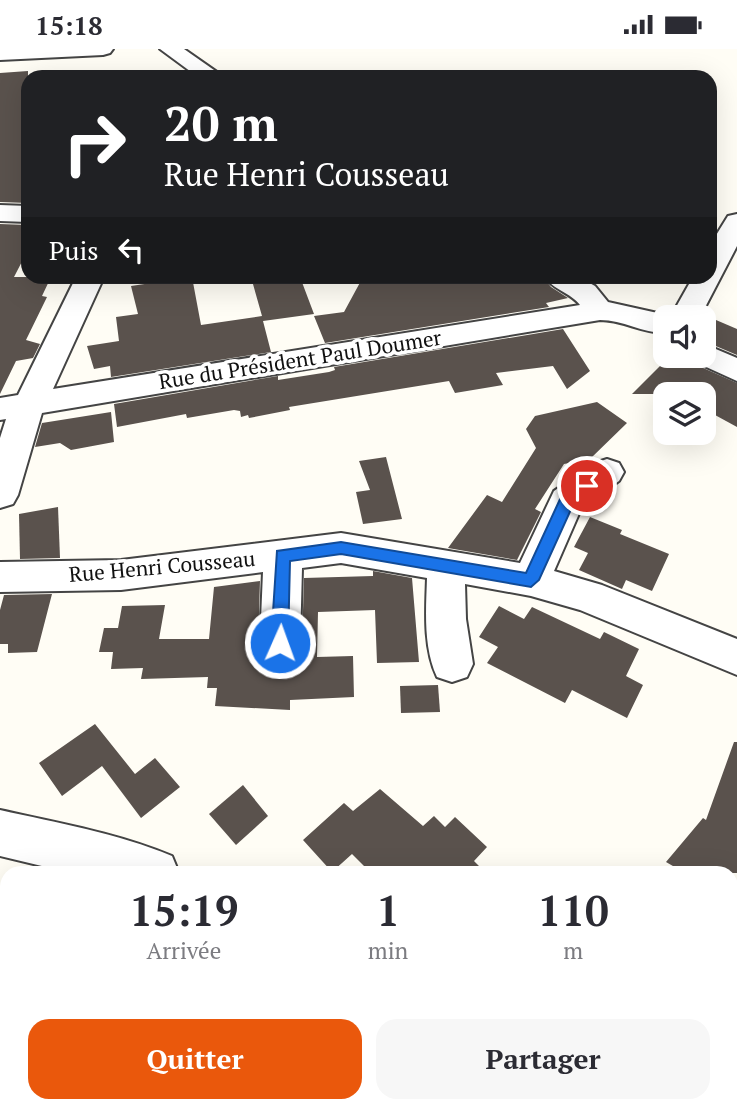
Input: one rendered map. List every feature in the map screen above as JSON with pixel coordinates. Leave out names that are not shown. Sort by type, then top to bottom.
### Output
[{"type":"street","points":[[0,54],[103,49]]},
{"type":"street","points":[[170,49],[202,70]]},
{"type":"street","points":[[56,70],[60,50]]},
{"type":"street","points":[[0,213],[21,214]]},
{"type":"street","points":[[717,258],[737,222]]},
{"type":"street","points":[[0,495],[22,420],[15,407],[86,284]]},
{"type":"street","points":[[571,284],[585,292],[600,311]]},
{"type":"street","points":[[692,305],[703,284]]},
{"type":"street","name":"Rue du Président Paul Doumer","points":[[15,407],[600,311],[625,312],[653,323]]},
{"type":"street","points":[[716,360],[737,371]]},
{"type":"street","points":[[531,580],[567,501],[607,472]]},
{"type":"street","name":"Rue Henri Cousseau","points":[[0,577],[121,575],[341,548],[531,580],[588,596],[737,657]]},
{"type":"street","name":"Rue Henri Cousseau","points":[[280,643],[283,555]]},
{"type":"street","points":[[446,567],[446,618],[452,664]]},
{"type":"street","points":[[0,833],[131,866]]},
{"type":"building","points":[[21,72],[21,203],[0,202],[0,73]]},
{"type":"building","points":[[0,224],[21,225],[21,264],[14,277],[21,277],[21,284],[48,284],[42,296],[47,297],[26,340],[40,344],[33,358],[16,361],[0,394]]},
{"type":"building","points":[[193,284],[201,325],[262,316],[253,284],[303,284],[314,314],[263,321],[271,352],[111,377],[110,366],[94,369],[87,346],[119,341],[116,317],[138,314],[131,286]]},
{"type":"building","points":[[359,284],[549,284],[568,298],[546,303],[549,307],[325,343],[314,316],[344,312]]},
{"type":"building","points":[[716,320],[737,329],[737,355],[716,346]]},
{"type":"building","points":[[563,329],[590,371],[567,389],[553,366],[496,373],[503,385],[455,393],[449,381],[289,407],[290,410],[249,418],[248,415],[241,417],[240,411],[234,410],[187,418],[186,414],[117,427],[114,404],[278,376],[278,380],[329,372],[335,370],[334,367]]},
{"type":"building","points":[[658,368],[703,368],[737,383],[737,427],[716,416],[716,382],[653,382],[653,394],[632,394]]},
{"type":"building","points":[[597,402],[627,423],[590,459],[564,464],[535,509],[541,512],[517,560],[448,548],[487,495],[502,502],[536,448],[526,429],[535,416]]},
{"type":"building","points":[[111,412],[114,442],[71,450],[60,443],[35,447],[42,423]]},
{"type":"building","points":[[386,457],[402,519],[363,524],[356,492],[370,490],[359,461]]},
{"type":"building","points":[[58,507],[60,558],[20,559],[19,514]]},
{"type":"building","points":[[590,517],[622,530],[620,534],[669,554],[652,591],[626,580],[622,589],[579,570],[588,553],[574,547]]},
{"type":"building","points":[[373,571],[412,578],[419,662],[377,663],[375,610],[318,612],[317,657],[353,656],[354,697],[290,700],[290,710],[215,706],[217,688],[207,688],[208,677],[141,679],[143,668],[111,669],[113,652],[99,652],[104,628],[118,628],[122,606],[165,605],[159,639],[209,639],[214,587],[260,581],[258,644],[265,657],[281,662],[295,657],[302,644],[304,578],[373,576]]},
{"type":"building","points":[[52,594],[37,652],[8,653],[8,644],[0,644],[0,610],[4,595]]},
{"type":"building","points":[[499,606],[524,619],[532,607],[600,639],[604,632],[639,649],[626,676],[643,685],[627,718],[572,690],[565,703],[487,663],[498,647],[479,637]]},
{"type":"building","points":[[438,685],[440,712],[401,713],[400,686]]},
{"type":"building","points":[[95,724],[135,774],[155,758],[180,787],[141,818],[102,766],[62,796],[39,763]]},
{"type":"building","points":[[734,742],[737,742],[737,866],[673,866],[666,862],[703,818],[706,820]]},
{"type":"building","points":[[243,785],[268,816],[236,845],[209,814]]},
{"type":"building","points":[[380,789],[423,826],[434,816],[445,827],[455,817],[487,847],[474,861],[479,866],[364,866],[352,854],[339,866],[327,866],[303,840],[344,803],[353,811]]},
{"type":"route","points":[[280,643],[283,555],[341,548],[531,580],[567,501],[587,486]]}]
